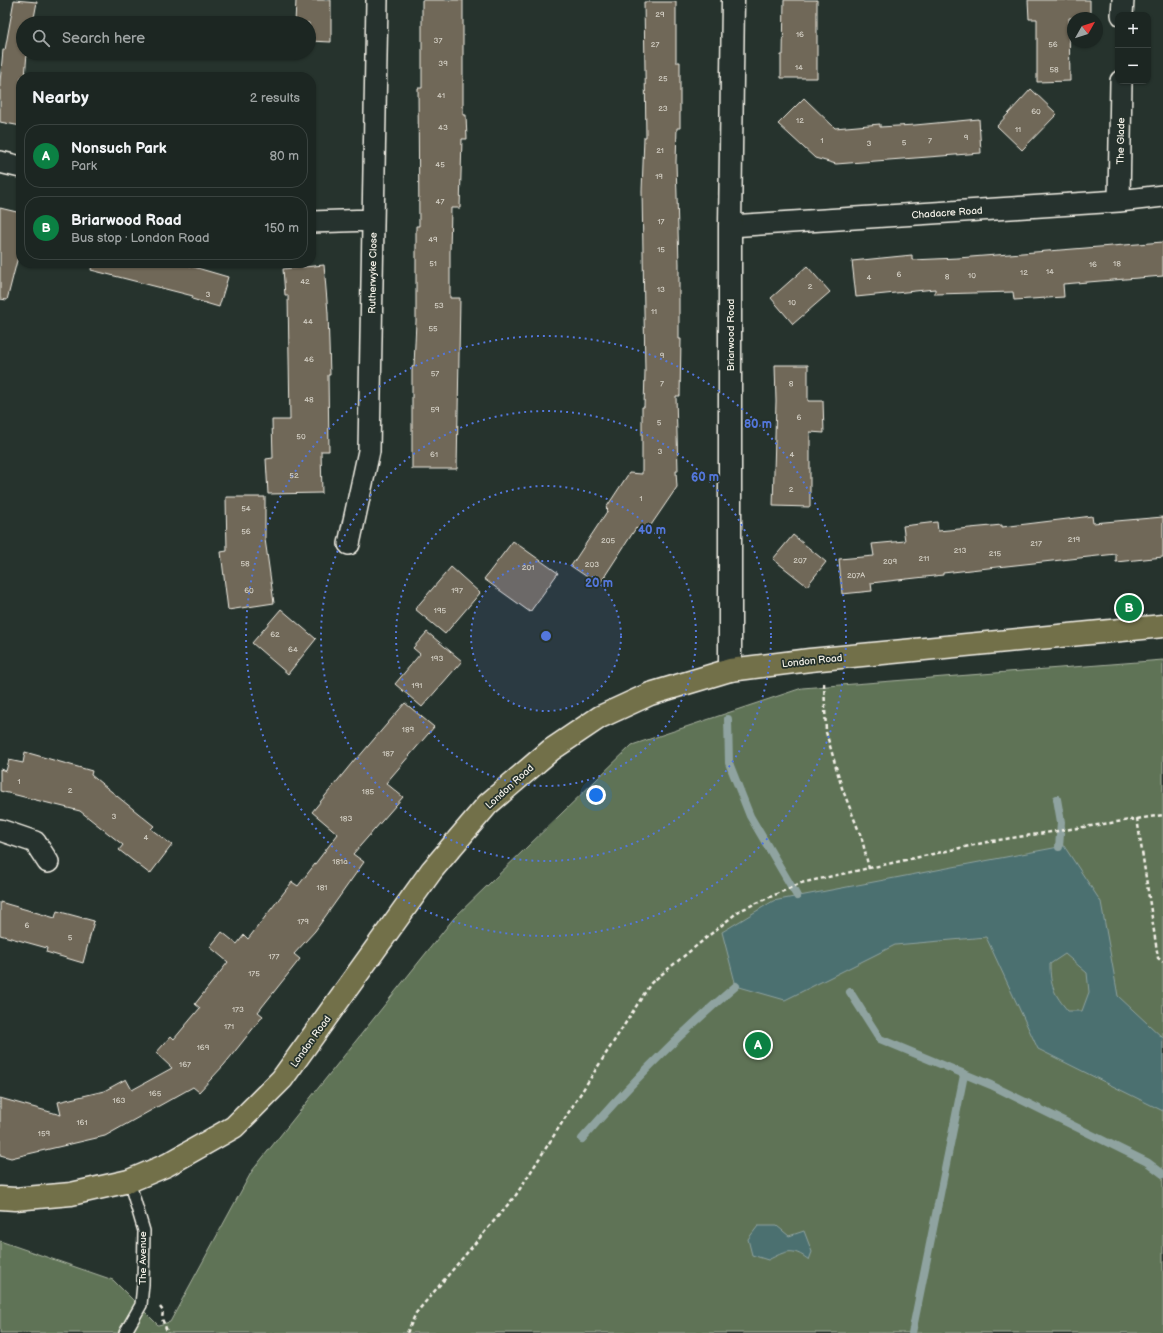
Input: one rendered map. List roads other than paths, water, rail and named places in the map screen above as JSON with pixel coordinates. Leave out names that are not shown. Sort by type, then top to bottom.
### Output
[{"type":"highway","name":"London Road","points":[[0,1198],[71,1194],[129,1181],[167,1166],[234,1127],[282,1079],[432,870],[488,804],[551,750],[600,717],[650,694],[730,670],[822,658],[1163,626]]},
{"type":"street","name":"Rutherwyke Close","points":[[349,544],[369,451],[377,0]]},
{"type":"street","name":"Briarwood Road","points":[[730,670],[730,226],[733,0]]},
{"type":"street","points":[[1122,12],[1123,0]]},
{"type":"street","name":"The Glade","points":[[1119,201],[1121,84]]},
{"type":"street","points":[[0,162],[16,166]]},
{"type":"street","name":"Chadacre Road","points":[[730,226],[1119,201],[1163,196]]},
{"type":"street","points":[[316,222],[372,220]]},
{"type":"street","points":[[0,830],[35,842],[48,862]]},
{"type":"lane","name":"The Avenue","points":[[125,1333],[141,1305],[143,1284],[144,1231],[129,1181]]},
{"type":"water","points":[[1064,846],[1101,902],[1118,996],[1163,1038],[1163,1111],[1038,1049],[986,937],[895,945],[785,1000],[736,986],[722,932],[773,901]],"holes":[[[1065,954],[1087,973],[1089,992],[1082,1011],[1068,1011],[1059,1000],[1052,984],[1050,964]]]},
{"type":"water","points":[[758,1226],[777,1226],[789,1236],[804,1231],[812,1252],[809,1260],[798,1253],[793,1252],[780,1254],[768,1260],[752,1255],[748,1239]]},
{"type":"waterway","points":[[728,719],[729,763],[750,816],[797,896]]},
{"type":"waterway","points":[[1057,799],[1061,822],[1059,847]]},
{"type":"waterway","points":[[582,1139],[618,1098],[656,1060],[695,1022],[736,986]]},
{"type":"waterway","points":[[850,992],[880,1039],[991,1085],[1147,1162],[1163,1174]]},
{"type":"waterway","points":[[912,1333],[964,1075]]},
{"type":"place","name":"Briarwood Road","points":[[1129,608]]},
{"type":"place","name":"Nonsuch Park","points":[[758,1045]]}]
